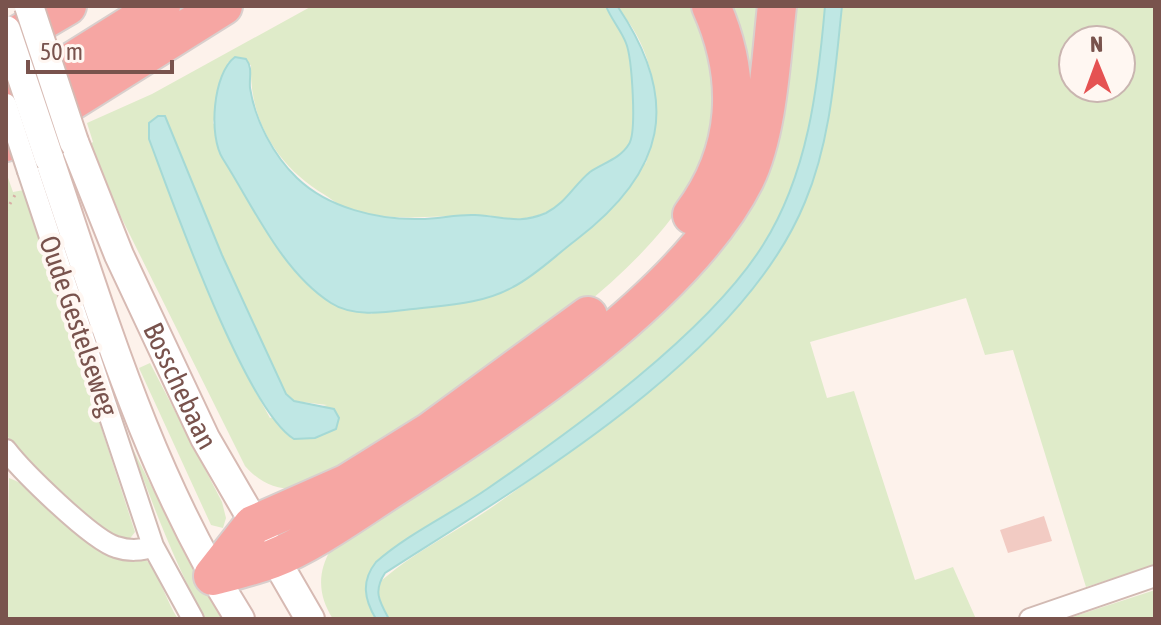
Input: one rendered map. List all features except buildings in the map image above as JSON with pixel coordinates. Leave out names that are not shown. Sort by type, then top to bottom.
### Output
[{"type":"highway","points":[[6,28],[32,6]]},
{"type":"highway","points":[[6,42],[67,6]]},
{"type":"highway","points":[[6,104],[162,24],[223,6]]},
{"type":"highway","points":[[28,157],[162,24],[252,6]]},
{"type":"highway","points":[[213,576],[253,525],[346,484],[431,431],[605,304],[666,250],[702,201],[718,171],[728,139],[732,67],[726,40],[711,6]]},
{"type":"highway","points":[[213,576],[273,559],[361,508],[547,382],[684,264],[746,177],[758,136],[777,6]]},
{"type":"main road","name":"Bosschebaan","points":[[32,6],[74,142],[151,325],[205,438],[310,619]]},
{"type":"main road","name":"Bosschebaan","points":[[6,28],[28,157],[175,504],[240,619]]},
{"type":"street","name":"Oude Gestelseweg","points":[[6,104],[28,157],[153,546],[193,619]]},
{"type":"street","points":[[6,450],[90,532],[114,547],[142,551],[153,546]]},
{"type":"street","points":[[1030,619],[1155,576]]},
{"type":"green space","points":[[312,6],[606,6],[628,51],[632,76],[631,140],[624,151],[589,173],[558,205],[544,213],[524,218],[483,215],[396,217],[344,208],[308,184],[280,156],[261,123],[255,105],[251,65],[228,62],[213,123],[371,314],[646,163],[654,121],[652,81],[640,42],[616,6],[693,6],[709,54],[715,86],[716,119],[713,136],[690,190],[651,242],[600,293],[540,340],[475,384],[300,489],[292,489],[263,481],[245,466],[121,217],[90,144],[93,142],[87,123],[152,94]],"holes":[[[165,117],[222,255],[286,394],[294,401],[327,405],[270,418],[248,378],[184,232]]]},
{"type":"green space","points":[[720,6],[770,6],[749,130]]},
{"type":"green space","points":[[793,6],[825,6],[819,68],[808,129],[801,160],[778,218],[739,278],[674,345],[598,409],[487,489],[402,542],[376,562],[368,576],[366,590],[376,619],[333,619],[324,602],[321,584],[323,567],[331,549],[694,275]]},
{"type":"green space","points":[[842,6],[1155,6],[1155,565],[1086,587],[1013,350],[985,355],[966,298],[810,342],[827,398],[854,391],[915,580],[953,567],[976,619],[389,619],[377,597],[378,584],[406,562],[498,503],[630,407],[714,333],[750,292],[781,249],[805,202],[821,155],[831,106]]},
{"type":"green space","points":[[6,172],[13,192],[24,190],[135,532],[128,541],[87,520],[6,435]]},
{"type":"green space","points":[[150,363],[222,502],[226,518],[223,528],[211,525],[139,368]]},
{"type":"green space","points":[[130,443],[197,578],[225,619],[205,619],[173,554]]},
{"type":"green space","points":[[9,478],[30,489],[86,540],[143,557],[178,619],[6,619]]},
{"type":"green space","points":[[1155,590],[1155,619],[1066,619]]},
{"type":"water","points":[[606,6],[618,7],[638,41],[651,74],[656,105],[654,134],[645,161],[629,188],[606,214],[537,271],[501,293],[464,303],[393,311],[371,313],[340,308],[314,290],[283,256],[218,149],[214,121],[222,76],[235,57],[246,59],[250,69],[252,100],[266,136],[288,169],[323,197],[354,210],[404,219],[468,215],[518,219],[536,217],[559,204],[590,172],[621,153],[629,144],[633,125],[633,95],[628,51]]},
{"type":"water","points":[[825,6],[842,6],[826,130],[805,202],[774,259],[732,314],[680,365],[623,413],[500,500],[385,573],[379,585],[379,596],[389,619],[376,619],[369,604],[366,583],[376,562],[402,542],[487,489],[598,409],[674,345],[739,278],[778,218],[801,160],[819,68]]},
{"type":"water","points":[[158,116],[165,116],[222,255],[286,394],[294,401],[334,409],[339,418],[336,429],[315,438],[294,439],[275,420],[254,388],[212,301],[149,139],[149,123]]}]
